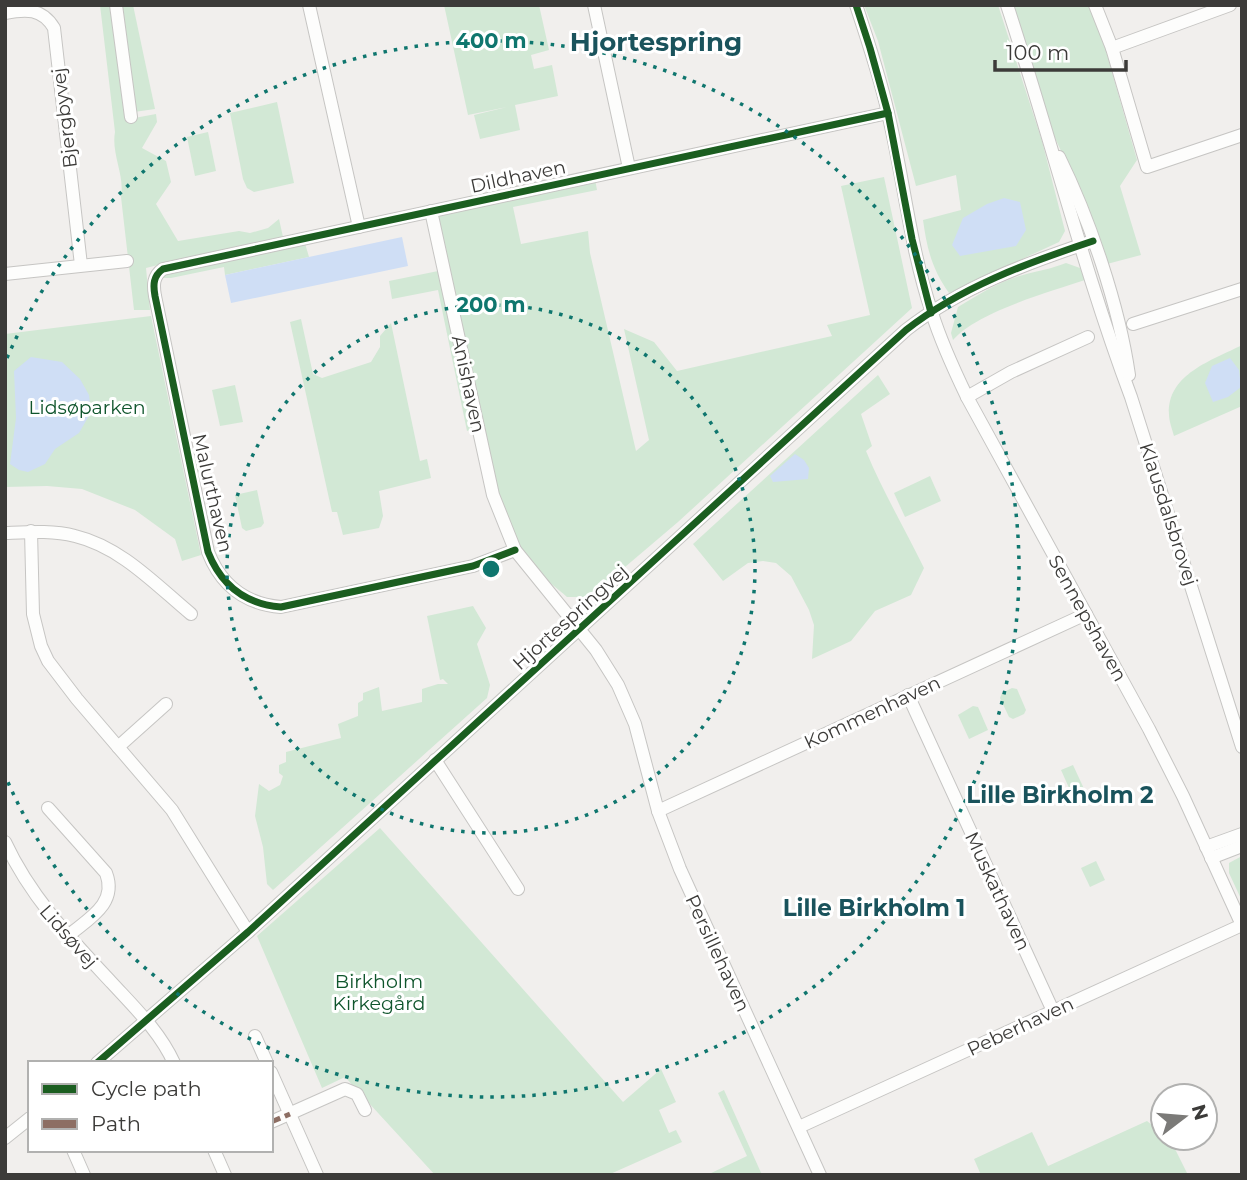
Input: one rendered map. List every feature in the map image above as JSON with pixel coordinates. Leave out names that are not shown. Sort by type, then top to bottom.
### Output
[{"type":"street","points":[[116,5],[131,117]]},
{"type":"street","points":[[309,5],[359,228]]},
{"type":"street","points":[[594,5],[629,168]]},
{"type":"street","name":"Sennepshaven","points":[[856,5],[888,113],[912,239],[932,313],[967,397],[1149,729],[1242,925]]},
{"type":"street","points":[[1095,5],[1112,48],[1147,167],[1242,135]]},
{"type":"street","points":[[1112,48],[1230,5]]},
{"type":"street","name":"Klausdalsbrovej","points":[[1007,6],[1045,128],[1072,183],[1086,243],[1123,337],[1132,397],[1242,747]]},
{"type":"street","name":"Bjergbyvej","points":[[5,13],[27,9],[40,12],[49,19],[54,28],[81,265]]},
{"type":"street","name":"Dildhaven","points":[[157,274],[163,269],[888,113]]},
{"type":"street","name":"Anishaven","points":[[431,211],[493,495],[515,550]]},
{"type":"street","name":"Hjortespringvej","points":[[99,1061],[248,932],[906,330],[952,299],[1002,274],[1086,243]]},
{"type":"street","points":[[5,274],[127,261]]},
{"type":"street","name":"Malurthaven","points":[[157,274],[154,282],[155,296],[208,552],[213,565],[230,587],[253,602],[281,607],[452,571],[483,563],[515,550]]},
{"type":"street","points":[[1133,324],[1242,289]]},
{"type":"street","points":[[967,397],[1011,372],[1088,337]]},
{"type":"street","points":[[31,531],[33,614],[41,646],[57,674],[172,810],[248,932]]},
{"type":"street","points":[[5,533],[31,531],[75,535],[109,549],[191,614]]},
{"type":"street","points":[[515,550],[580,630]]},
{"type":"street","name":"Kommenhaven","points":[[658,811],[1086,614]]},
{"type":"street","name":"Hjortespringvej","points":[[580,630],[618,685],[635,724]]},
{"type":"street","name":"Klausdalsbrovej","points":[[1206,631],[1242,721]]},
{"type":"street","name":"Muskathaven","points":[[908,695],[1053,1011]]},
{"type":"street","points":[[118,747],[166,704]]},
{"type":"street","name":"Persillehaven","points":[[635,724],[658,811],[683,876],[820,1175]]},
{"type":"street","points":[[435,760],[518,890]]},
{"type":"street","points":[[48,808],[106,873],[109,882],[110,891],[103,907],[68,936]]},
{"type":"street","points":[[1208,853],[1242,834]]},
{"type":"street","name":"Lidsøvej","points":[[5,842],[27,884],[68,936],[146,1020],[167,1046],[173,1061]]},
{"type":"street","points":[[1225,852],[1242,846]]},
{"type":"street","points":[[1208,853],[1242,852]]},
{"type":"street","name":"Peberhaven","points":[[799,1127],[1242,925]]},
{"type":"street","points":[[255,1036],[266,1061]]},
{"type":"street","points":[[273,1076],[317,1175]]},
{"type":"street","points":[[273,1121],[345,1089],[357,1094],[365,1110]]},
{"type":"street","points":[[5,1138],[28,1120]]},
{"type":"street","points":[[74,1152],[84,1175]]},
{"type":"street","points":[[215,1152],[225,1175]]},
{"type":"green space","points":[[100,5],[113,5],[129,119],[156,114],[157,122],[142,148],[166,161],[171,182],[156,204],[178,241],[239,231],[250,233],[268,228],[279,219],[283,237],[302,233],[309,257],[225,275],[224,267],[160,278],[158,265],[146,268],[150,310],[134,310]]},
{"type":"green space","points":[[121,5],[133,5],[155,109],[134,112]]},
{"type":"green space","points":[[444,5],[539,5],[549,50],[531,55],[534,69],[552,65],[558,96],[515,105],[520,130],[480,139],[474,115],[507,107],[468,115]]},
{"type":"green space","points":[[864,5],[998,5],[1042,141],[1065,231],[1059,242],[949,293],[931,258],[923,220],[961,210],[956,175],[916,186],[878,41]]},
{"type":"green space","points":[[1011,5],[1089,5],[1100,30],[1137,160],[1120,186],[1141,255],[1107,264],[1076,183],[1048,123]]},
{"type":"green space","points":[[277,102],[294,183],[254,192],[247,188],[243,179],[230,113]]},
{"type":"green space","points":[[208,132],[216,171],[195,176],[187,137]]},
{"type":"green space","points":[[884,177],[912,308],[678,522],[605,584],[584,597],[567,597],[535,568],[514,536],[500,500],[483,426],[467,431],[438,290],[392,299],[389,281],[448,269],[438,223],[440,214],[595,179],[597,190],[513,207],[521,244],[588,231],[590,253],[636,451],[649,440],[624,329],[654,342],[677,371],[832,336],[827,325],[870,315],[841,186]]},
{"type":"green space","points":[[1066,263],[1080,268],[1085,280],[996,312],[979,320],[953,340],[951,333],[958,307],[1006,281]]},
{"type":"green space","name":"Lidsøparken","points":[[151,316],[201,555],[182,561],[175,539],[135,510],[82,489],[5,487],[5,334]]},
{"type":"green space","points":[[301,319],[313,374],[322,378],[371,362],[380,347],[380,336],[391,323],[420,461],[427,459],[431,478],[379,491],[383,516],[379,528],[343,535],[337,512],[332,512],[290,322]]},
{"type":"green space","points":[[1242,345],[1242,406],[1174,436],[1169,414],[1170,400],[1175,388],[1194,370]]},
{"type":"green space","points":[[878,375],[890,394],[861,414],[872,446],[866,451],[924,568],[911,595],[875,611],[851,641],[812,659],[814,625],[791,576],[776,563],[763,561],[748,563],[723,581],[693,544]]},
{"type":"green space","points":[[235,385],[243,422],[220,426],[212,390]]},
{"type":"green space","points":[[930,476],[941,501],[905,517],[894,493]]},
{"type":"green space","points":[[257,490],[264,523],[261,527],[246,531],[242,528],[235,495]]},
{"type":"green space","points":[[473,606],[486,628],[477,644],[490,685],[487,698],[273,890],[267,884],[263,847],[255,816],[259,784],[269,791],[280,785],[283,776],[279,773],[279,765],[286,762],[286,752],[341,738],[338,724],[358,716],[358,703],[363,700],[363,693],[379,687],[382,711],[422,702],[422,689],[448,684],[443,679],[440,680],[427,616]]},
{"type":"green space","points":[[1012,688],[1017,689],[1026,710],[1024,714],[1013,719],[1009,717],[1000,698],[1002,693]]},
{"type":"green space","points":[[973,706],[978,707],[988,730],[969,739],[958,715]]},
{"type":"green space","points":[[1073,765],[1086,793],[1074,799],[1061,770]]},
{"type":"green space","name":"Birkholm Kirkegård","points":[[380,828],[623,1102],[661,1069],[676,1102],[659,1110],[669,1133],[676,1130],[682,1142],[608,1175],[435,1175],[345,1077],[322,1088],[257,936]]},
{"type":"green space","points":[[1242,856],[1242,901],[1229,873],[1229,863]]},
{"type":"green space","points":[[1096,861],[1105,880],[1090,887],[1081,868]]},
{"type":"green space","points":[[724,1090],[762,1175],[707,1175],[747,1156],[718,1093]]},
{"type":"green space","points":[[1147,1121],[1149,1152],[1176,1152],[1188,1175],[981,1175],[974,1159],[1032,1132],[1048,1166]]},
{"type":"water","points":[[1004,198],[1020,202],[1026,230],[1016,246],[960,256],[952,245],[963,218]]},
{"type":"water","points":[[402,237],[408,266],[231,303],[225,275]]},
{"type":"water","points":[[31,357],[62,362],[80,379],[89,395],[91,412],[79,433],[55,449],[45,464],[28,472],[10,464],[16,418],[14,371]]},
{"type":"water","points":[[1230,358],[1239,370],[1241,387],[1228,397],[1213,402],[1205,383],[1212,366]]},
{"type":"water","points":[[795,454],[804,460],[809,468],[808,479],[773,482],[770,476]]},
{"type":"marked path","points":[[273,1121],[290,1114]]},
{"type":"cycle path","points":[[856,5],[888,113],[912,239],[931,313]]},
{"type":"cycle path","points":[[515,550],[473,566],[281,607],[256,602],[236,591],[220,574],[208,552],[155,296],[154,284],[157,275],[163,269],[888,113]]},
{"type":"cycle path","points":[[99,1061],[248,932],[906,330],[949,301],[995,278],[1093,241]]},
{"type":"district","name":"Hjortespring","points":[[656,42]]},
{"type":"district","name":"Lille Birkholm 2","points":[[1060,795]]},
{"type":"district","name":"Lille Birkholm 1","points":[[874,908]]}]
